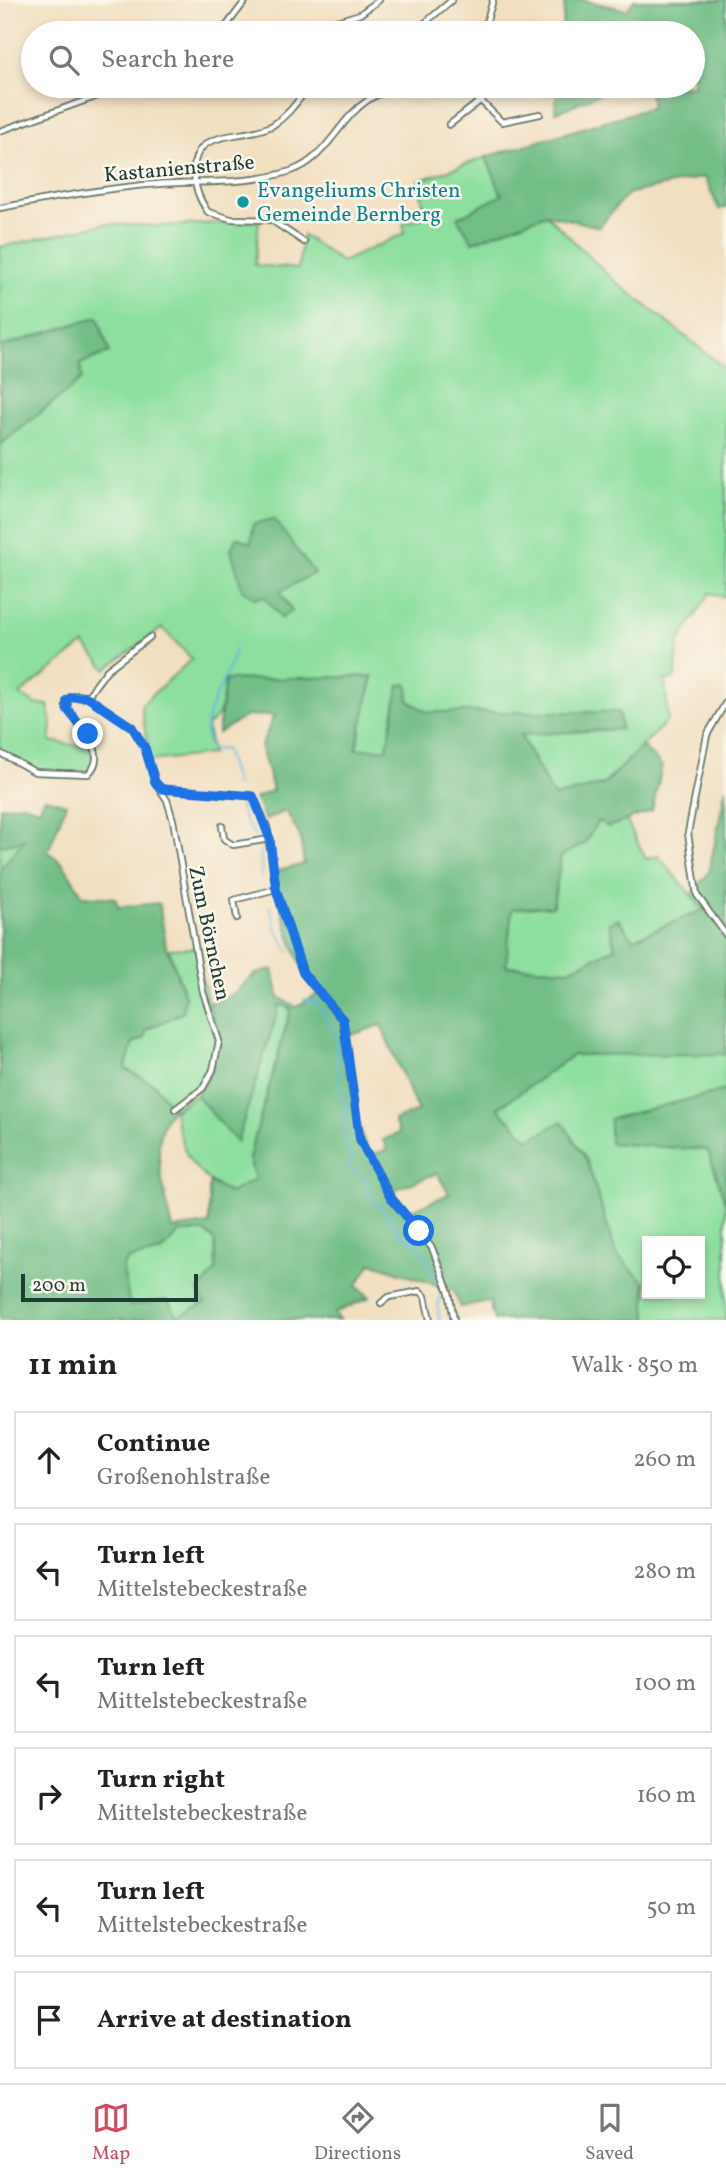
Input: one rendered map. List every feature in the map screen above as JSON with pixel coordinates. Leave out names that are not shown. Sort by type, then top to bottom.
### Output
[{"type":"street","points":[[230,21],[246,0]]},
{"type":"street","points":[[335,21],[360,13],[379,0]]},
{"type":"street","points":[[427,21],[452,0]]},
{"type":"street","points":[[487,21],[494,0]]},
{"type":"street","points":[[0,131],[92,98]]},
{"type":"street","points":[[300,98],[285,117],[271,126],[246,135],[220,136],[208,142],[199,150],[194,161],[195,182],[201,202],[218,217],[271,220],[304,242]]},
{"type":"street","name":"Kastanienstraße","points":[[0,208],[93,191],[195,182],[241,181],[292,171],[310,162],[329,144],[355,110],[371,98]]},
{"type":"street","points":[[477,98],[507,122],[540,114]]},
{"type":"street","points":[[449,125],[481,102]]},
{"type":"street","points":[[0,753],[35,772],[88,774],[95,763],[92,744],[66,705],[71,697],[87,697],[107,670],[150,638]]},
{"type":"street","name":"Zum Börnchen","points":[[87,697],[132,727],[145,748],[155,782],[162,789],[173,820],[203,992],[219,1036],[213,1070],[203,1088],[175,1109]]},
{"type":"street","points":[[726,702],[707,735],[688,833],[697,895],[726,935]]},
{"type":"street","points":[[162,789],[253,796],[270,839],[276,889],[304,978],[343,1020],[360,1140],[390,1197],[432,1248],[449,1292],[454,1320]]},
{"type":"street","points":[[222,826],[224,839],[233,845],[270,839]]},
{"type":"street","points":[[237,918],[234,901],[276,889]]},
{"type":"street","points":[[381,1303],[389,1297],[420,1291],[425,1296],[430,1320]]},
{"type":"green space","points":[[565,0],[581,0],[627,10],[634,0],[726,0],[726,208],[719,209],[704,177],[627,194],[599,227],[546,214],[473,242],[457,218],[502,195],[486,157],[652,107],[651,98],[705,98],[705,21],[563,21]]},
{"type":"green space","points":[[556,98],[589,98],[555,113]]},
{"type":"green space","points":[[486,157],[502,195],[473,242],[546,214],[610,277],[726,369],[726,597],[710,593],[679,641],[675,678],[665,681],[668,720],[604,784],[554,797],[520,734],[620,729],[619,712],[427,712],[409,701],[399,685],[387,749],[355,749],[373,677],[226,680],[219,715],[207,726],[212,754],[150,761],[141,705],[192,659],[162,628],[106,669],[84,644],[20,694],[35,704],[48,705],[52,726],[50,741],[91,748],[93,761],[89,769],[73,773],[35,770],[0,751],[0,445],[81,380],[80,364],[109,352],[97,317],[0,347],[0,247],[104,224],[159,226],[259,221],[255,265],[298,269],[303,235],[342,262],[405,233],[403,224],[426,216],[418,181]],"holes":[[[237,537],[314,573],[279,592],[281,618],[264,596]]]},
{"type":"green space","points":[[98,317],[109,352],[80,364],[82,379],[0,445],[0,347]]},
{"type":"green space","points":[[274,519],[314,573],[280,592],[292,611],[281,618],[264,596],[255,599],[242,589],[231,549],[237,537],[251,543],[253,524]]},
{"type":"green space","points":[[373,676],[356,749],[387,749],[399,685],[408,684],[409,701],[427,712],[619,712],[621,729],[520,735],[554,797],[605,784],[642,746],[662,766],[652,811],[608,827],[598,821],[585,843],[561,856],[553,906],[512,909],[506,966],[569,970],[615,948],[609,923],[618,919],[633,939],[703,910],[691,895],[709,872],[726,787],[726,1054],[573,1055],[498,1108],[529,1140],[562,1121],[587,1161],[616,1254],[642,1280],[642,1299],[646,1299],[647,1320],[494,1320],[489,1301],[460,1307],[454,1291],[371,1263],[356,1286],[370,1297],[335,1313],[340,1320],[0,1320],[0,869],[24,840],[0,846],[0,807],[23,804],[39,809],[45,798],[66,804],[48,852],[63,864],[83,896],[115,898],[118,907],[159,903],[166,946],[185,996],[183,1012],[146,1030],[145,1038],[133,1043],[125,1069],[154,1084],[173,1109],[160,1134],[159,1150],[173,1229],[209,1224],[209,1182],[230,1193],[255,1179],[249,1158],[291,1009],[280,1004],[237,1142],[196,1095],[211,1073],[220,1036],[208,1003],[232,995],[255,974],[273,969],[278,996],[296,1007],[318,994],[303,968],[290,936],[274,872],[304,864],[300,836],[286,811],[265,820],[255,798],[273,790],[261,747],[274,715],[247,716],[218,733],[225,680]],"holes":[[[381,1025],[418,1111],[394,1120],[399,1133],[383,1140],[387,1150],[370,1155],[356,1112],[348,1036]],[[437,1173],[449,1194],[407,1212],[391,1191]],[[180,1232],[205,1232],[215,1241],[216,1270],[198,1291],[205,1303],[178,1317],[167,1300],[130,1306],[122,1266],[129,1259],[161,1252]]]},
{"type":"green space","points":[[598,820],[608,827],[626,820],[646,859],[658,856],[704,910],[633,939],[619,919],[609,923],[615,948],[569,970],[505,966],[512,908],[553,906],[561,856],[585,843]]},
{"type":"green space","points":[[25,839],[2,868],[0,869],[0,846]]},
{"type":"green space","points":[[196,948],[215,1035],[214,1053],[209,1071],[195,1090],[173,1109],[154,1084],[125,1069],[133,1043],[185,996],[169,949]]},
{"type":"green space","points":[[280,1003],[291,1009],[249,1158],[255,1179],[230,1193],[196,1169],[185,1150],[174,1111],[196,1095],[237,1141]]},
{"type":"green space","points":[[726,1054],[726,1090],[611,1119],[611,1143],[708,1150],[726,1204],[726,1320],[647,1320],[646,1299],[705,1299],[705,1236],[642,1236],[642,1280],[616,1254],[587,1161],[562,1122],[529,1140],[498,1108],[573,1055]]},
{"type":"green space","points":[[726,1090],[726,1204],[708,1150],[610,1143],[610,1119]]},
{"type":"green space","points":[[179,1232],[205,1232],[215,1241],[216,1270],[206,1303],[178,1317],[167,1300],[130,1306],[122,1267],[129,1259],[161,1252]]},
{"type":"waterway","points":[[235,649],[232,662],[214,699],[207,724],[207,737],[211,750],[225,749],[236,785]]},
{"type":"waterway","points":[[239,800],[243,818],[255,836]]},
{"type":"waterway","points":[[261,849],[261,879]]},
{"type":"waterway","points":[[270,907],[277,931],[289,952]]},
{"type":"waterway","points":[[304,999],[316,1003],[335,1032],[339,1085],[344,1103],[345,1142],[352,1158],[347,1167],[367,1180],[369,1198],[389,1216],[401,1235],[421,1250],[441,1289],[439,1320]]},
{"type":"place","name":"Evangeliums Christen Gemeinde Bernberg","points":[[243,202]]},
{"type":"route","points":[[88,734],[67,709],[67,700],[71,697],[87,697],[132,727],[145,748],[155,782],[162,789],[242,793],[253,796],[267,827],[276,889],[304,978],[333,1006],[343,1020],[360,1140],[390,1197],[419,1231]]}]
